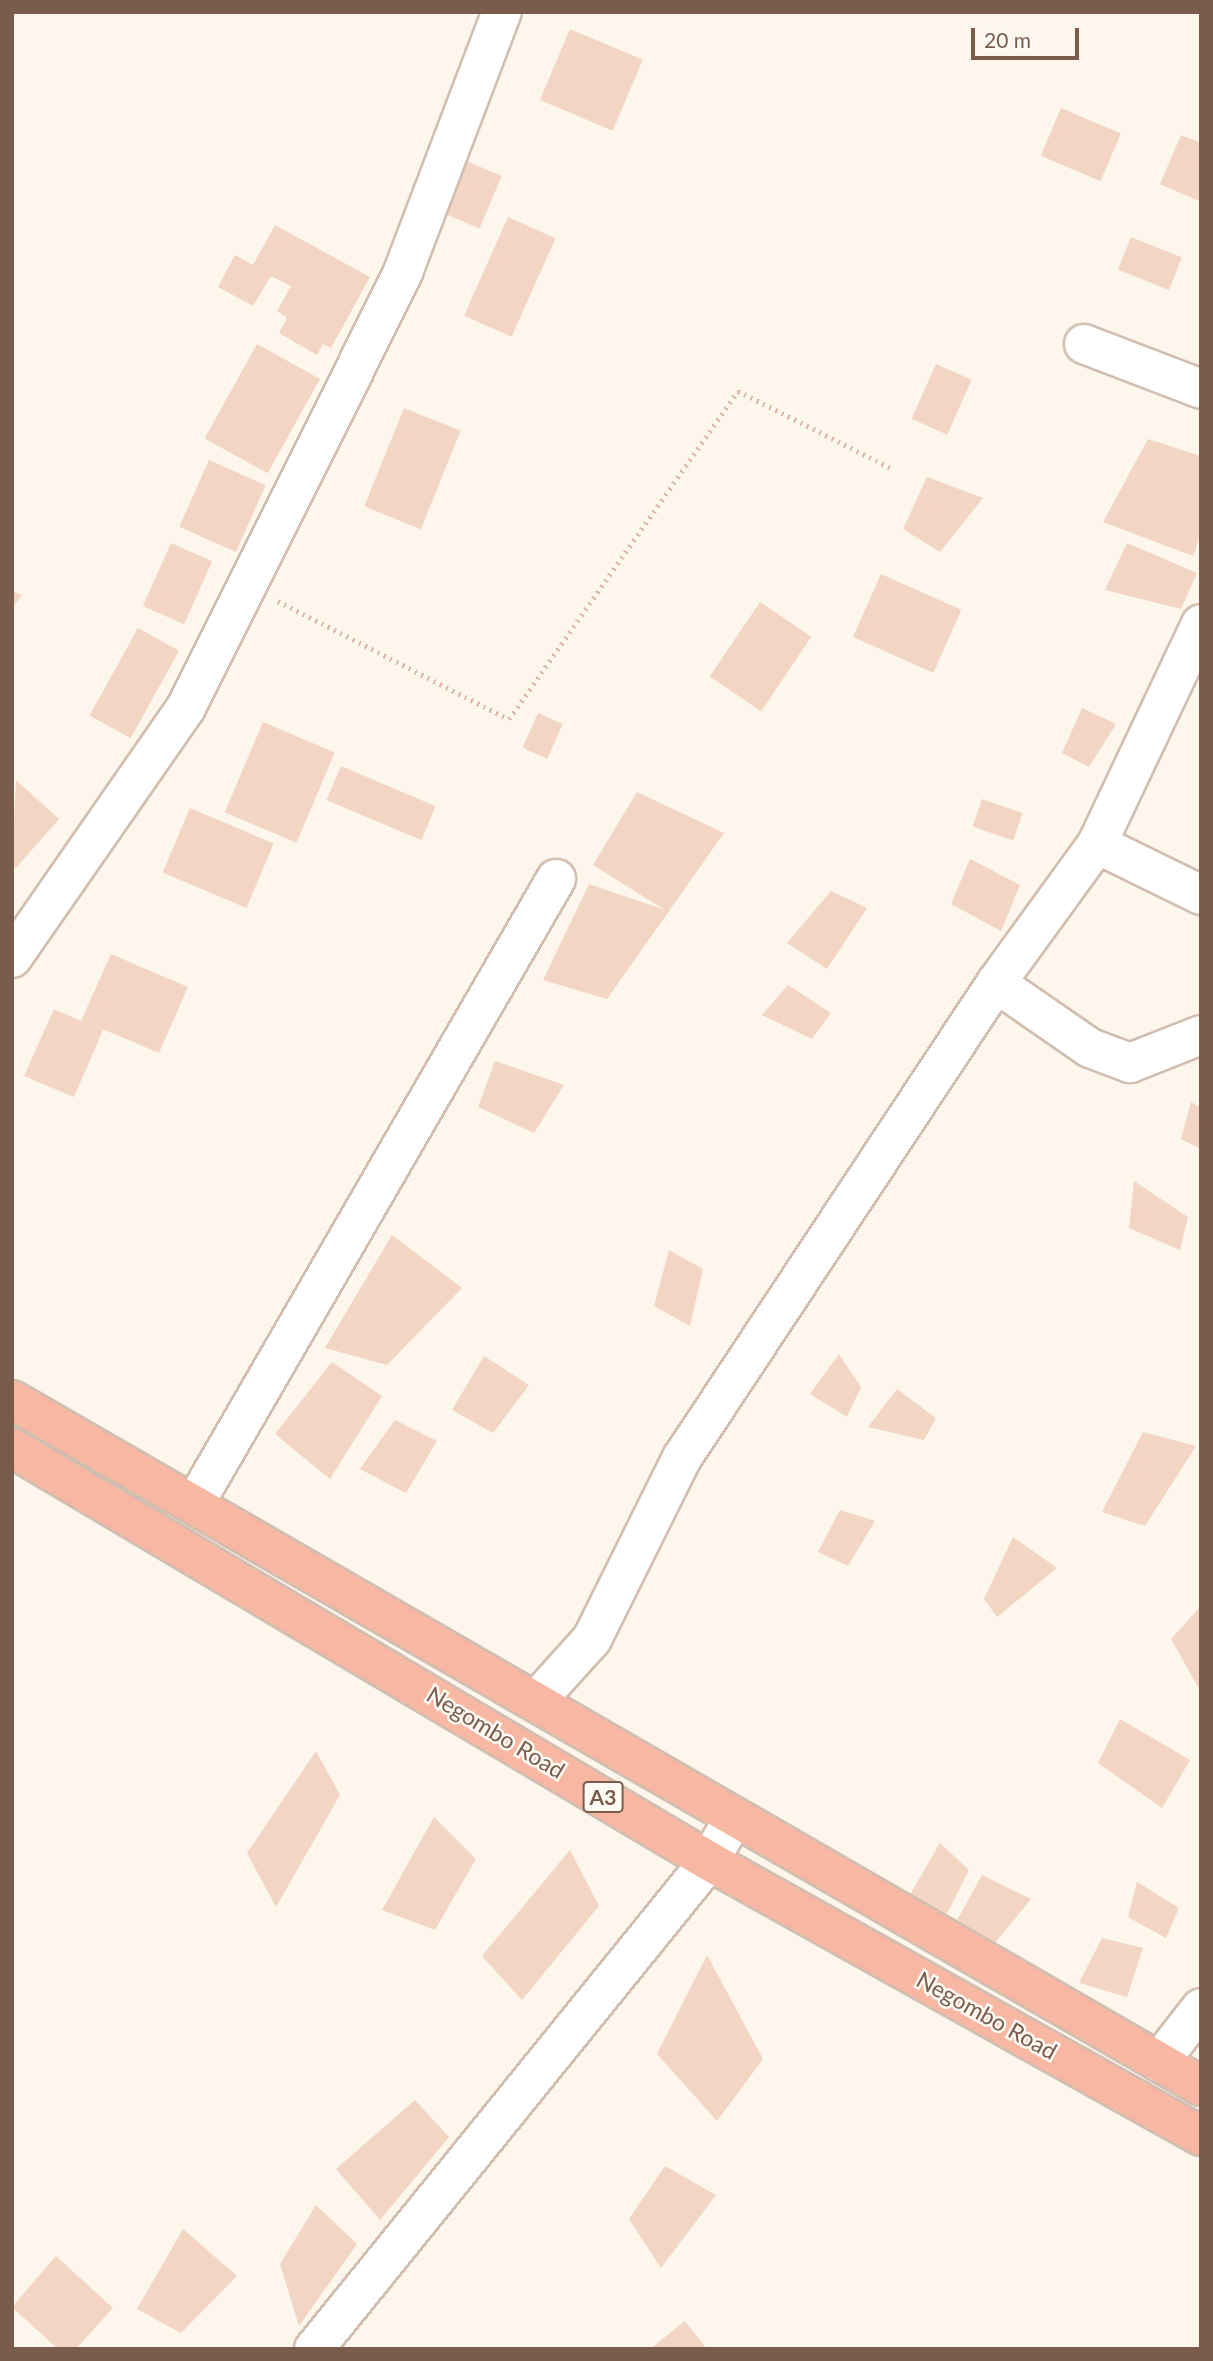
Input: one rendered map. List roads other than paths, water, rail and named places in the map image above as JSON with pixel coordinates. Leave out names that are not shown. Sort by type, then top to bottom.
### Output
[{"type":"highway","name":"Negombo Road","points":[[12,1400],[537,1700],[734,1818],[1201,2086]]},
{"type":"highway","name":"Negombo Road","points":[[12,1448],[709,1861],[1201,2136]]},
{"type":"street","points":[[12,958],[186,708],[243,583],[403,272],[502,12]]},
{"type":"street","points":[[1084,344],[1201,388]]},
{"type":"street","points":[[537,1700],[592,1639],[682,1458],[996,983],[1097,844],[1201,624]]},
{"type":"street","points":[[1097,844],[1201,895]]},
{"type":"street","points":[[195,1503],[556,879]]},
{"type":"street","points":[[996,983],[1090,1048],[1130,1063],[1201,1035]]},
{"type":"street","points":[[314,2349],[709,1861],[734,1818]]},
{"type":"street","points":[[1159,2062],[1201,2008]]}]
